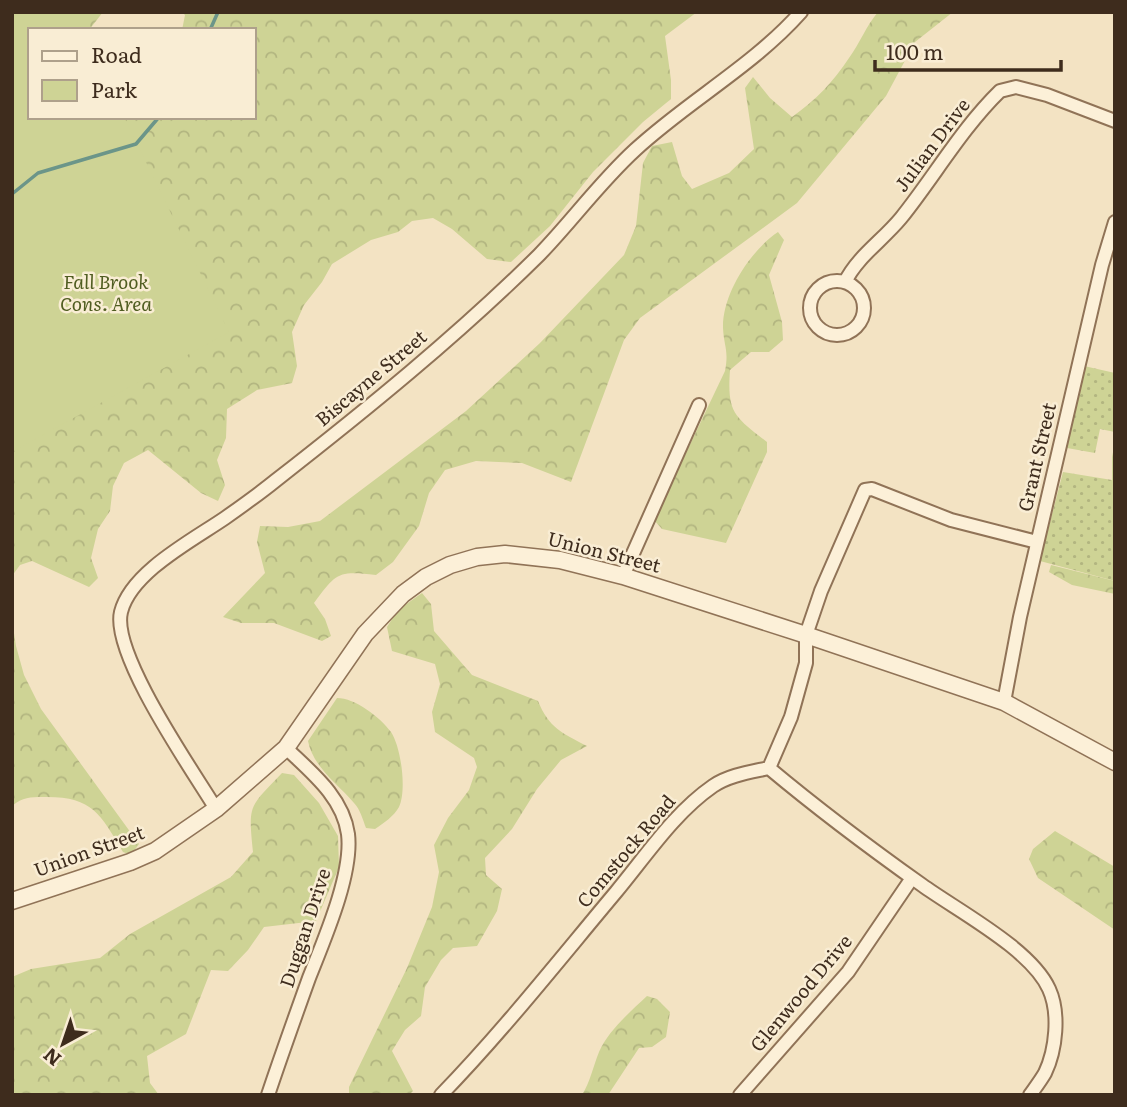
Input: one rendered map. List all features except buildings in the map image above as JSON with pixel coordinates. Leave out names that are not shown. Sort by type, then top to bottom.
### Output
[{"type":"street","name":"Biscayne Street","points":[[216,809],[132,666],[123,640],[121,613],[134,588],[152,568],[244,505],[332,436],[480,310],[540,253],[634,151],[765,48],[801,12]]},
{"type":"street","name":"Julian Drive","points":[[845,282],[851,269],[903,216],[1000,91],[1016,87],[1115,121]]},
{"type":"street","name":"Grant Street","points":[[1004,702],[1037,542],[1102,265],[1115,222]]},
{"type":"street","points":[[832,281],[845,282],[862,297],[863,314],[853,329],[836,334],[827,333],[814,321],[811,313],[813,296],[824,284],[832,281]]},
{"type":"street","points":[[623,576],[699,405]]},
{"type":"street","points":[[1030,1095],[1045,1072],[1054,1045],[1055,1017],[1050,990],[1035,967],[1014,949],[912,878],[769,768],[791,717],[806,663],[806,635],[862,495],[869,489],[951,520],[1037,542]]},
{"type":"street","name":"Union Street","points":[[12,901],[130,862],[155,850],[216,809],[286,748],[365,634],[403,594],[426,577],[450,565],[477,557],[505,555],[560,560],[623,576],[1004,702],[1115,762]]},
{"type":"street","name":"Duggan Drive","points":[[268,1095],[333,915],[347,861],[348,833],[339,807],[324,785],[286,748]]},
{"type":"street","name":"Comstock Road","points":[[441,1095],[674,821],[694,801],[716,784],[741,774],[769,768]]},
{"type":"street","name":"Glenwood Drive","points":[[740,1095],[848,972],[912,878]]},
{"type":"green space","points":[[12,12],[103,12],[91,28],[28,28],[28,119],[256,119],[256,28],[182,28],[185,15],[182,12],[697,12],[665,36],[671,99],[643,122],[593,172],[550,226],[511,262],[487,259],[452,229],[433,218],[412,221],[398,232],[371,240],[332,264],[304,305],[292,332],[297,366],[292,383],[257,390],[227,409],[226,438],[217,460],[225,485],[218,501],[201,493],[148,450],[124,463],[113,486],[110,511],[98,529],[91,558],[98,578],[89,587],[32,561],[20,565],[12,576]]},
{"type":"green space","name":"Fall Brook Cons. Area","points":[[12,12],[73,12],[81,28],[28,28],[28,119],[125,119],[229,332],[12,452]]},
{"type":"green space","points":[[878,12],[953,12],[915,42],[886,96],[797,203],[640,318],[624,340],[571,482],[522,463],[476,461],[445,470],[429,493],[419,526],[393,562],[376,575],[354,573],[339,576],[314,603],[325,619],[331,636],[322,641],[274,623],[241,623],[223,617],[265,573],[257,542],[260,526],[288,527],[320,521],[466,411],[540,343],[624,255],[636,226],[643,163],[652,146],[672,142],[682,176],[692,189],[729,173],[754,149],[745,88],[753,77],[770,98],[792,117],[837,75]]},
{"type":"green space","points":[[778,232],[784,240],[769,275],[782,322],[783,340],[769,352],[751,352],[730,370],[729,384],[735,412],[767,442],[767,452],[726,543],[662,529],[654,520],[725,371],[723,328],[727,301],[748,261]]},
{"type":"green space","points":[[1084,366],[1115,373],[1115,432],[1100,429],[1095,453],[1067,448]]},
{"type":"green space","points":[[1115,442],[1115,581],[1040,561],[1063,472],[1112,480]]},
{"type":"green space","points":[[1051,565],[1115,581],[1115,594],[1072,585],[1049,572]]},
{"type":"green space","points":[[422,593],[431,604],[434,631],[472,675],[538,701],[557,729],[587,746],[561,760],[537,789],[512,829],[485,858],[486,875],[502,889],[497,911],[477,946],[453,948],[441,960],[425,987],[421,1016],[405,1030],[392,1051],[413,1091],[409,1095],[349,1095],[349,1087],[407,968],[432,907],[439,872],[434,845],[448,818],[469,790],[477,767],[474,758],[435,732],[432,712],[440,684],[435,664],[392,651],[387,627],[398,610]]},
{"type":"green space","points":[[12,620],[24,675],[41,709],[139,844],[131,855],[123,852],[100,817],[84,804],[60,797],[34,797],[23,799],[12,806]]},
{"type":"green space","points":[[337,698],[351,701],[374,715],[391,732],[398,748],[403,780],[401,800],[394,813],[375,829],[366,828],[356,805],[315,759],[308,741]]},
{"type":"green space","points":[[282,773],[294,775],[319,803],[338,836],[339,867],[316,921],[264,927],[248,950],[228,971],[211,970],[186,1034],[147,1056],[150,1083],[159,1095],[12,1095],[12,977],[31,969],[100,958],[130,934],[231,877],[253,852],[253,807]]},
{"type":"green space","points":[[1055,831],[1115,867],[1115,930],[1038,878],[1029,859],[1033,849]]},
{"type":"green space","points":[[647,996],[657,999],[670,1012],[666,1037],[652,1047],[639,1048],[608,1095],[582,1095],[608,1037]]},
{"type":"waterway","points":[[211,28],[218,12]]},
{"type":"waterway","points":[[12,194],[38,173],[136,144],[157,119]]}]
